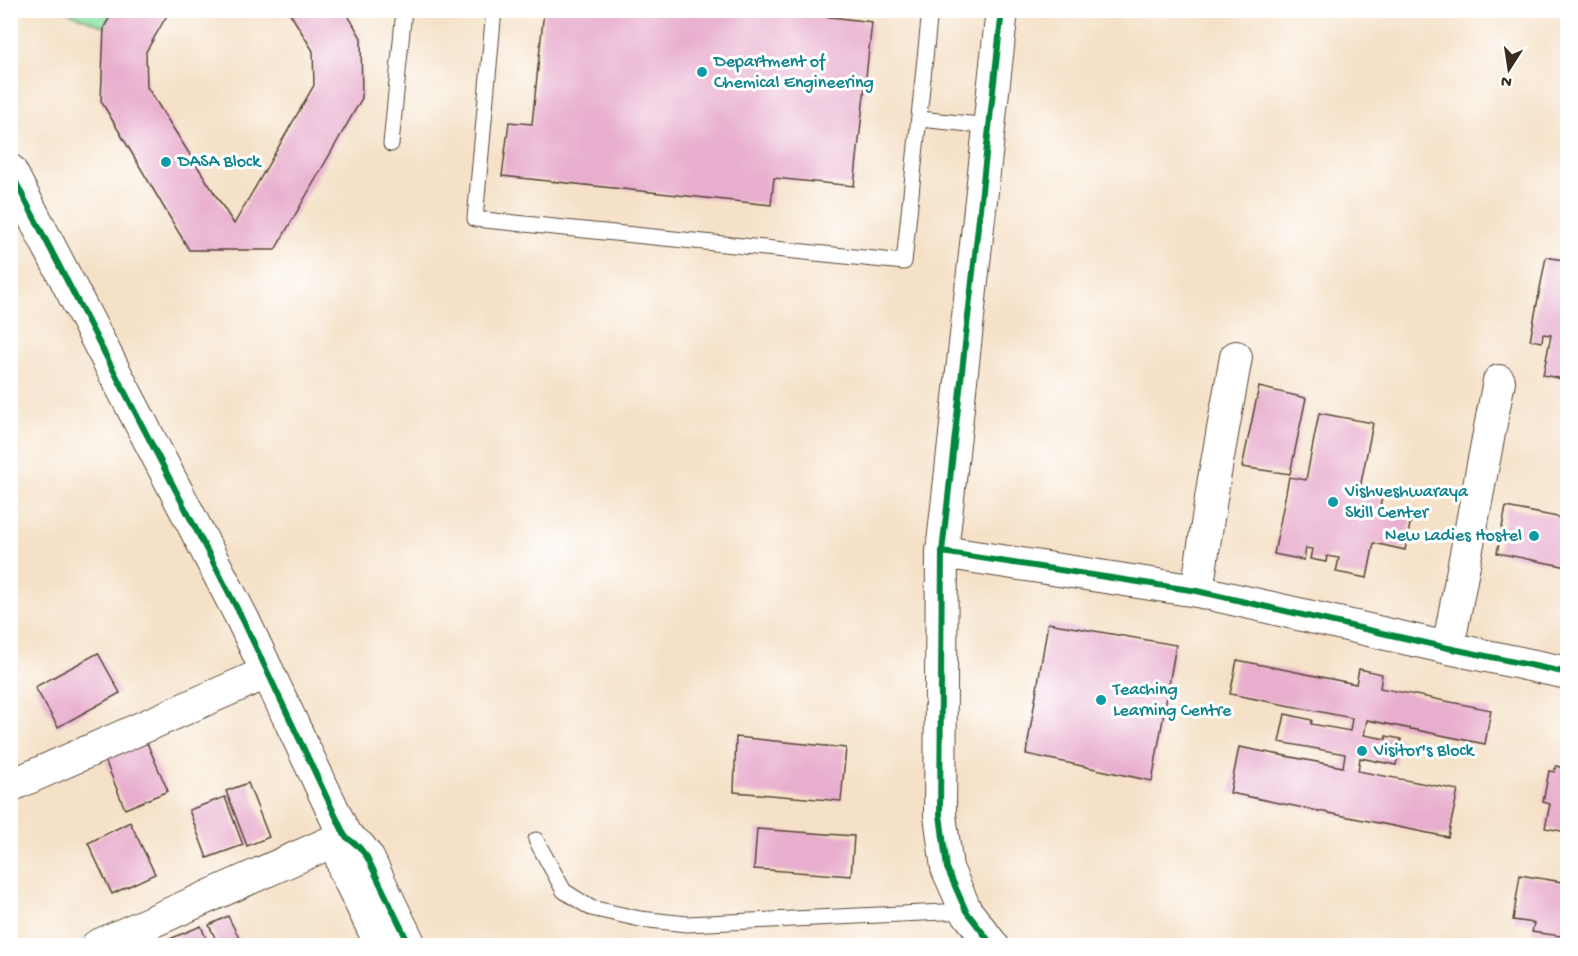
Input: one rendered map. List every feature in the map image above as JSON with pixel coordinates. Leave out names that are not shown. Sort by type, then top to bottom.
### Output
[{"type":"street","points":[[993,945],[966,911],[947,868],[940,815],[942,552],[1002,10]]},
{"type":"street","points":[[10,171],[237,607],[345,836],[367,857],[410,945]]},
{"type":"street","points":[[1197,591],[1236,357]]},
{"type":"street","points":[[1448,648],[1499,381]]},
{"type":"street","points":[[942,552],[1197,591],[1568,673]]},
{"type":"street","points":[[10,786],[268,672]]},
{"type":"street","points":[[97,945],[345,836]]},
{"type":"street","points":[[345,836],[341,855],[345,870],[382,945]]},
{"type":"lane","points":[[391,144],[404,10]]},
{"type":"lane","points":[[494,10],[475,219],[904,262],[930,10]]},
{"type":"lane","points":[[919,119],[990,126]]},
{"type":"lane","points":[[536,840],[564,891],[591,908],[640,919],[687,924],[966,911]]},
{"type":"green space","points":[[65,11],[114,11],[104,27]]},
{"type":"building","name":"DASA Block","points":[[114,10],[170,10],[146,52],[147,87],[234,224],[314,85],[313,51],[288,10],[345,10],[361,38],[362,98],[275,250],[189,250],[101,101],[104,27]]},
{"type":"building","name":"Department of Chemical Engineering","points":[[544,10],[790,10],[790,12],[872,22],[854,186],[774,178],[771,205],[502,176],[509,122],[532,124]]},
{"type":"building","points":[[1546,257],[1568,261],[1568,380],[1543,375],[1551,335],[1543,334],[1542,342],[1530,340]]},
{"type":"building","points":[[1259,387],[1306,398],[1290,474],[1242,467]]},
{"type":"building","name":"Vishveshwaraya Skill Center","points":[[1319,413],[1373,423],[1360,488],[1383,492],[1379,512],[1411,519],[1405,550],[1374,543],[1367,578],[1336,572],[1339,558],[1327,556],[1326,562],[1310,559],[1312,549],[1306,548],[1304,560],[1274,554],[1289,477],[1306,480]]},
{"type":"building","name":"New Ladies Hostel","points":[[1506,507],[1568,519],[1568,567],[1497,553]]},
{"type":"building","name":"Teaching Learning Centre","points":[[1048,623],[1176,645],[1152,781],[1026,754]]},
{"type":"building","points":[[98,653],[120,693],[58,727],[35,687]]},
{"type":"building","name":"Visitor's Block","points":[[1237,660],[1356,684],[1359,669],[1382,674],[1380,688],[1491,710],[1485,744],[1367,720],[1364,735],[1401,739],[1396,765],[1360,758],[1358,771],[1458,790],[1448,837],[1230,793],[1239,747],[1343,767],[1345,754],[1279,742],[1285,714],[1312,720],[1311,724],[1350,731],[1352,718],[1230,694]]},
{"type":"building","points":[[736,737],[846,748],[841,801],[734,792]]},
{"type":"building","points":[[147,743],[168,791],[125,809],[105,760]]},
{"type":"building","points":[[1556,766],[1568,769],[1566,832],[1545,828],[1550,804],[1543,802],[1549,771],[1554,772]]},
{"type":"building","points":[[248,783],[269,837],[247,846],[226,791]]},
{"type":"building","points":[[225,797],[243,845],[207,858],[189,810]]},
{"type":"building","points":[[130,822],[155,874],[112,894],[88,843]]},
{"type":"building","points":[[757,829],[854,836],[851,876],[754,869]]},
{"type":"building","points":[[1520,875],[1568,883],[1568,937],[1532,932],[1534,923],[1513,920]]},
{"type":"building","points":[[228,916],[243,946],[219,946],[209,925]]},
{"type":"building","points":[[201,926],[209,946],[167,946],[165,941]]},
{"type":"cycle path","points":[[993,946],[966,911],[947,868],[940,815],[942,552],[1002,10]]},
{"type":"cycle path","points":[[10,171],[242,618],[345,836],[367,857],[410,946]]},
{"type":"cycle path","points":[[942,552],[1197,591],[1568,673]]},
{"type":"place","name":"Department of Chemical Engineering","points":[[702,72]]},
{"type":"place","name":"DASA Block","points":[[166,162]]},
{"type":"place","name":"Vishveshwaraya Skill Center","points":[[1333,502]]},
{"type":"place","name":"New Ladies Hostel","points":[[1534,536]]},
{"type":"place","name":"Teaching Learning Centre","points":[[1101,700]]},
{"type":"place","name":"Visitor's Block","points":[[1362,751]]}]
